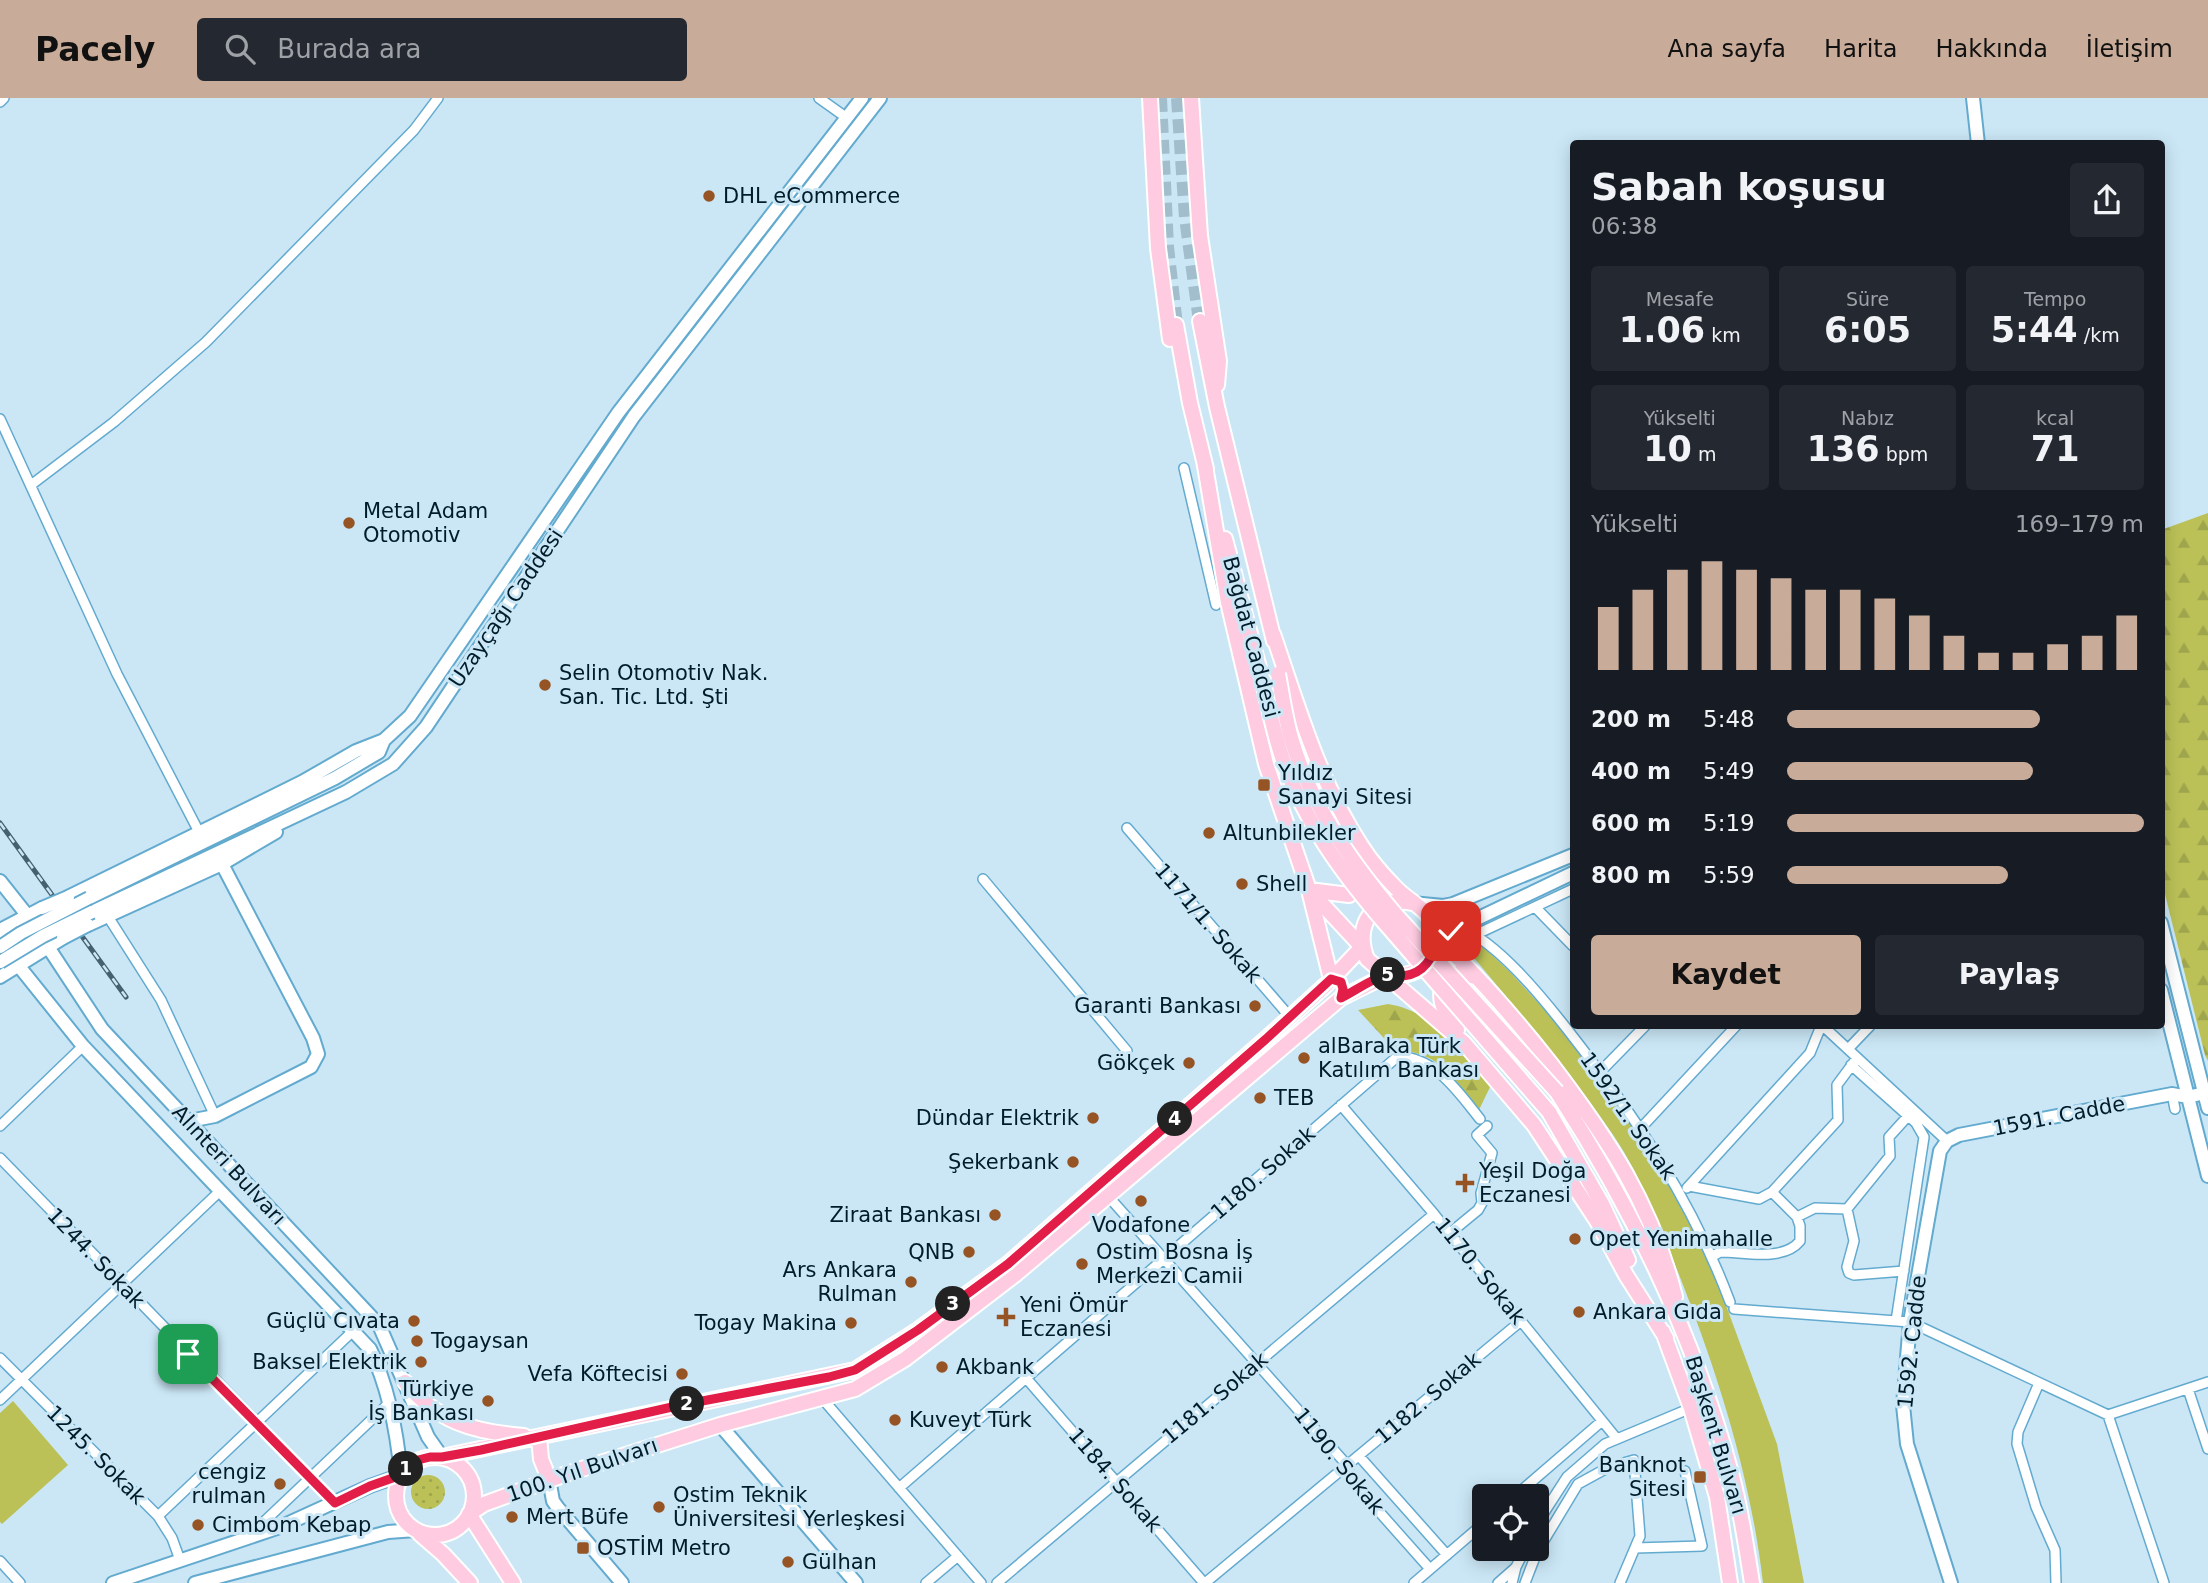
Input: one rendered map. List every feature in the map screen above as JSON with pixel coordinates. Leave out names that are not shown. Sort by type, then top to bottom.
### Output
[{"type":"main road","name":"Uzayçağı Caddesi","points":[[0,947],[21,933],[89,898],[335,778],[379,752],[384,740],[410,716],[618,413],[862,98]]},
{"type":"main road","name":"Uzayçağı Caddesi","points":[[0,962],[43,936],[321,804],[393,764],[426,727],[634,416],[880,98]]},
{"type":"main road","points":[[1150,98],[1158,248],[1167,326],[1176,370],[1191,403]]},
{"type":"main road","points":[[1191,98],[1200,236],[1219,361],[1216,401]]},
{"type":"main road","points":[[1973,98],[1978,140]]},
{"type":"main road","name":"Bağdat Caddesi","points":[[1200,321],[1216,401],[1273,634],[1290,737],[1312,792],[1340,844],[1390,919]]},
{"type":"main road","name":"Bağdat Caddesi","points":[[1176,325],[1204,460],[1281,755],[1297,796],[1327,850],[1390,919]]},
{"type":"main road","points":[[1204,460],[1228,602],[1266,764],[1309,890],[1331,979],[1341,982],[1341,998]]},
{"type":"main road","points":[[1273,634],[1320,769],[1367,853],[1394,886],[1430,916],[1435,926],[1427,949]]},
{"type":"main road","points":[[0,930],[302,782],[356,751],[384,740]]},
{"type":"main road","points":[[0,977],[62,938],[107,915],[222,864],[321,804]]},
{"type":"main road","points":[[1309,890],[1349,895],[1357,890],[1365,884],[1369,865],[1367,853]]},
{"type":"main road","points":[[1362,947],[1364,924],[1370,914],[1389,902],[1443,906],[1453,904],[1570,856]]},
{"type":"main road","points":[[189,1121],[215,1116],[311,1067],[318,1054],[313,1038],[222,864]]},
{"type":"main road","points":[[1427,949],[1460,927],[1570,874]]},
{"type":"main road","name":"Alınteri Bulvarı","points":[[0,881],[27,915],[102,1029],[379,1325],[428,1437],[442,1457]]},
{"type":"main road","points":[[1309,890],[1362,947],[1367,959],[1376,969],[1387,975],[1464,1043],[1534,1125],[1597,1220],[1626,1275],[1666,1338]]},
{"type":"main road","points":[[1390,919],[1427,949],[1475,977],[1519,1023],[1587,1111],[1618,1157],[1644,1205],[1668,1266],[1683,1329]]},
{"type":"main road","name":"Alınteri Bulvarı","points":[[0,936],[18,965],[83,1046],[370,1349],[384,1378],[401,1475]]},
{"type":"main road","points":[[2165,937],[2204,1077],[2208,1108]]},
{"type":"main road","name":"100. Yıl Bulvarı","points":[[442,1457],[855,1370],[918,1330],[1008,1264],[1290,1017],[1362,947]]},
{"type":"main road","name":"100. Yıl Bulvarı","points":[[469,1514],[484,1504],[549,1479],[720,1425],[855,1389],[905,1359],[1016,1274],[1341,998],[1387,975],[1411,975],[1422,969],[1435,950],[1427,949]]},
{"type":"main road","name":"Başkent Bulvarı","points":[[1427,949],[1557,1092],[1621,1196],[1683,1329],[1711,1405],[1732,1475],[1752,1583]]},
{"type":"main road","name":"Başkent Bulvarı","points":[[1427,949],[1549,1112],[1602,1205],[1666,1338],[1691,1408],[1717,1497],[1730,1583]]},
{"type":"main road","points":[[1464,1043],[1442,1007],[1440,994],[1444,977],[1459,973],[1475,977]]},
{"type":"main road","points":[[2165,1005],[2208,1176]]},
{"type":"main road","points":[[2172,1094],[2185,1082],[2204,1077]]},
{"type":"main road","points":[[2172,1094],[2188,1097],[2206,1093]]},
{"type":"main road","name":"1591. Cadde","points":[[1947,1141],[1959,1135],[2172,1094]]},
{"type":"main road","points":[[202,1135],[215,1116]]},
{"type":"main road","name":"1592. Cadde","points":[[1947,1141],[1938,1156],[1910,1322],[1903,1391],[1906,1438],[1951,1583]]},
{"type":"main road","points":[[405,1382],[418,1398],[438,1414],[464,1427],[498,1434],[539,1437],[541,1459],[558,1508],[622,1583]]},
{"type":"main road","points":[[720,1425],[856,1583]]},
{"type":"main road","points":[[113,1583],[246,1538],[335,1503],[401,1475],[418,1460],[442,1457],[453,1461],[469,1477],[474,1499],[469,1514],[454,1530],[442,1535],[429,1535],[416,1530],[388,1532],[195,1583]]},
{"type":"main road","points":[[401,1475],[396,1487],[396,1500],[406,1523],[443,1554],[470,1583]]},
{"type":"main road","points":[[469,1514],[513,1583]]},
{"type":"street","points":[[0,102],[4,98]]},
{"type":"street","points":[[31,485],[114,422],[206,342],[414,130],[438,98]]},
{"type":"street","points":[[819,98],[847,118]]},
{"type":"street","points":[[0,419],[117,674],[199,832]]},
{"type":"street","points":[[1184,468],[1216,605]]},
{"type":"street","name":"1171/1. Sokak","points":[[1127,828],[1290,1017]]},
{"type":"street","points":[[983,879],[1126,1051]]},
{"type":"street","points":[[1477,934],[1570,890]]},
{"type":"street","points":[[1535,906],[1570,943]]},
{"type":"street","points":[[107,915],[161,1000],[215,1116]]},
{"type":"street","name":"1592/1. Sokak","points":[[1460,927],[1477,934],[1539,993],[1641,1128],[1682,1194],[1713,1256],[1732,1306],[1896,1321]]},
{"type":"street","points":[[1600,1072],[1642,1029]]},
{"type":"street","points":[[1641,1128],[1733,1029]]},
{"type":"street","points":[[1682,1194],[1810,1053],[1821,1029]]},
{"type":"street","points":[[1825,1029],[1848,1049],[1854,1061],[1922,1132],[1925,1143],[1896,1321],[1910,1322],[2108,1415],[2208,1382]]},
{"type":"street","points":[[1848,1049],[1867,1029]]},
{"type":"street","points":[[0,1126],[83,1046]]},
{"type":"street","name":"1180. Sokak","points":[[899,1488],[1397,1057],[1411,1056],[1435,1069],[1457,1090],[1484,1123],[1477,1135],[1492,1153],[1481,1193],[1482,1203],[1478,1210],[1450,1233]]},
{"type":"street","points":[[1854,1061],[1947,1141]]},
{"type":"street","points":[[1689,1186],[1759,1199],[1772,1192],[1838,1120],[1837,1085],[1854,1061]]},
{"type":"street","points":[[2172,1094],[2175,1109]]},
{"type":"street","name":"1170. Sokak","points":[[1341,1105],[1434,1213],[1617,1439]]},
{"type":"street","points":[[1847,1209],[1890,1156],[1889,1137],[1908,1116]]},
{"type":"street","name":"1244. Sokak","points":[[0,1158],[335,1503]]},
{"type":"street","points":[[0,1399],[220,1191]]},
{"type":"street","points":[[1713,1256],[1720,1252],[1788,1251],[1800,1241],[1797,1217],[1772,1192]]},
{"type":"street","name":"1190. Sokak","points":[[1108,1196],[1347,1465],[1351,1480],[1430,1569]]},
{"type":"street","points":[[1797,1217],[1815,1208],[1847,1209]]},
{"type":"street","points":[[1847,1209],[1854,1241],[1847,1267],[1849,1273],[1854,1275],[1904,1271]]},
{"type":"street","name":"1181. Sokak","points":[[997,1583],[1434,1213]]},
{"type":"street","name":"1182. Sokak","points":[[1205,1583],[1521,1321]]},
{"type":"street","points":[[158,1516],[353,1331]]},
{"type":"street","name":"1245. Sokak","points":[[0,1358],[158,1516],[172,1538],[180,1560]]},
{"type":"street","name":"1184. Sokak","points":[[1026,1378],[1205,1583]]},
{"type":"street","points":[[2039,1383],[2018,1432],[2017,1444],[2036,1507],[2055,1550],[2056,1583]]},
{"type":"street","points":[[2188,1389],[2208,1449]]},
{"type":"street","points":[[821,1397],[981,1583]]},
{"type":"street","points":[[246,1538],[388,1404]]},
{"type":"street","points":[[1549,1505],[1567,1477],[1605,1444],[1691,1408]]},
{"type":"street","points":[[2108,1415],[2164,1583]]},
{"type":"street","points":[[1529,1484],[1602,1421]]},
{"type":"street","points":[[1359,1456],[1447,1555]]},
{"type":"street","points":[[1525,1583],[1537,1552],[1578,1484],[1609,1467],[1634,1460],[1640,1536],[1620,1583]]},
{"type":"street","points":[[1634,1548],[1702,1546],[1685,1471]]},
{"type":"street","points":[[1414,1583],[1472,1533]]},
{"type":"street","points":[[926,1583],[958,1556]]},
{"type":"street","points":[[0,1561],[17,1580],[26,1583]]},
{"type":"street","points":[[1512,1583],[1519,1561]]},
{"type":"street","points":[[1498,1583],[1516,1567]]},
{"type":"green space","points":[[2208,513],[2208,1061],[2165,894],[2165,529]]},
{"type":"green space","points":[[1475,939],[1553,1019],[1625,1111],[1679,1199],[1709,1259],[1777,1444],[1804,1583],[1763,1583],[1740,1458],[1716,1376],[1644,1191],[1619,1144],[1592,1105],[1464,946]]},
{"type":"green space","points":[[1388,1004],[1404,1008],[1433,1024],[1469,1059],[1491,1085],[1479,1110],[1444,1068],[1424,1056],[1394,1049],[1358,1010]]},
{"type":"green space","points":[[13,1401],[68,1465],[2,1524],[0,1413]]},
{"type":"green space","points":[[428,1475],[440,1480],[445,1492],[440,1504],[428,1509],[416,1504],[411,1492],[416,1480]]},
{"type":"tunnel","points":[[1160,98],[1167,247],[1176,325]]},
{"type":"tunnel","points":[[1178,98],[1186,218],[1200,321]]},
{"type":"railway","points":[[0,823],[126,997]]},
{"type":"place","name":"DHL eCommerce","points":[[709,196]]},
{"type":"place","name":"Metal Adam Otomotiv","points":[[349,523]]},
{"type":"place","name":"Selin Otomotiv Nak. San. Tic. Ltd. Şti","points":[[545,685]]},
{"type":"place","name":"Yıldız Sanayi Sitesi","points":[[1264,785]]},
{"type":"place","name":"Altunbilekler","points":[[1209,833]]},
{"type":"place","name":"Shell","points":[[1242,884]]},
{"type":"place","name":"Garanti Bankası","points":[[1255,1006]]},
{"type":"place","name":"alBaraka Türk Katılım Bankası","points":[[1304,1058]]},
{"type":"place","name":"Gökçek","points":[[1189,1063]]},
{"type":"place","name":"TEB","points":[[1260,1098]]},
{"type":"place","name":"Dündar Elektrik","points":[[1093,1118]]},
{"type":"place","name":"Şekerbank","points":[[1073,1162]]},
{"type":"place","name":"Yeşil Doğa Eczanesi","points":[[1465,1183]]},
{"type":"place","name":"Vodafone","points":[[1141,1201]]},
{"type":"place","name":"Ziraat Bankası","points":[[995,1215]]},
{"type":"place","name":"Opet Yenimahalle","points":[[1575,1239]]},
{"type":"place","name":"QNB","points":[[969,1252]]},
{"type":"place","name":"Ostim Bosna İş Merkezi Camii","points":[[1082,1264]]},
{"type":"place","name":"Ars Ankara Rulman","points":[[911,1282]]},
{"type":"place","name":"Ankara Gıda","points":[[1579,1312]]},
{"type":"place","name":"Yeni Ömür Eczanesi","points":[[1006,1317]]},
{"type":"place","name":"Güçlü Cıvata","points":[[414,1321]]},
{"type":"place","name":"Togay Makina","points":[[851,1323]]},
{"type":"place","name":"Togaysan","points":[[417,1341]]},
{"type":"place","name":"Baksel Elektrik","points":[[421,1362]]},
{"type":"place","name":"Akbank","points":[[942,1367]]},
{"type":"place","name":"Vefa Köftecisi","points":[[682,1374]]},
{"type":"place","name":"Türkiye İş Bankası","points":[[488,1401]]},
{"type":"place","name":"Kuveyt Türk","points":[[895,1420]]},
{"type":"place","name":"Banknot Sitesi","points":[[1700,1477]]},
{"type":"place","name":"cengiz rulman","points":[[280,1484]]},
{"type":"place","name":"Ostim Teknik Üniversitesi Yerleşkesi","points":[[659,1507]]},
{"type":"place","name":"Mert Büfe","points":[[512,1517]]},
{"type":"place","name":"Cimbom Kebap","points":[[198,1525]]},
{"type":"place","name":"OSTİM Metro","points":[[583,1548]]},
{"type":"place","name":"Gülhan","points":[[788,1562]]},
{"type":"route","points":[[188,1354],[335,1503],[401,1475],[418,1460],[481,1450],[625,1417],[855,1370],[918,1330],[1008,1264],[1331,979],[1341,982],[1341,998],[1387,975],[1411,975],[1422,969],[1430,960],[1437,938],[1451,931]]}]
